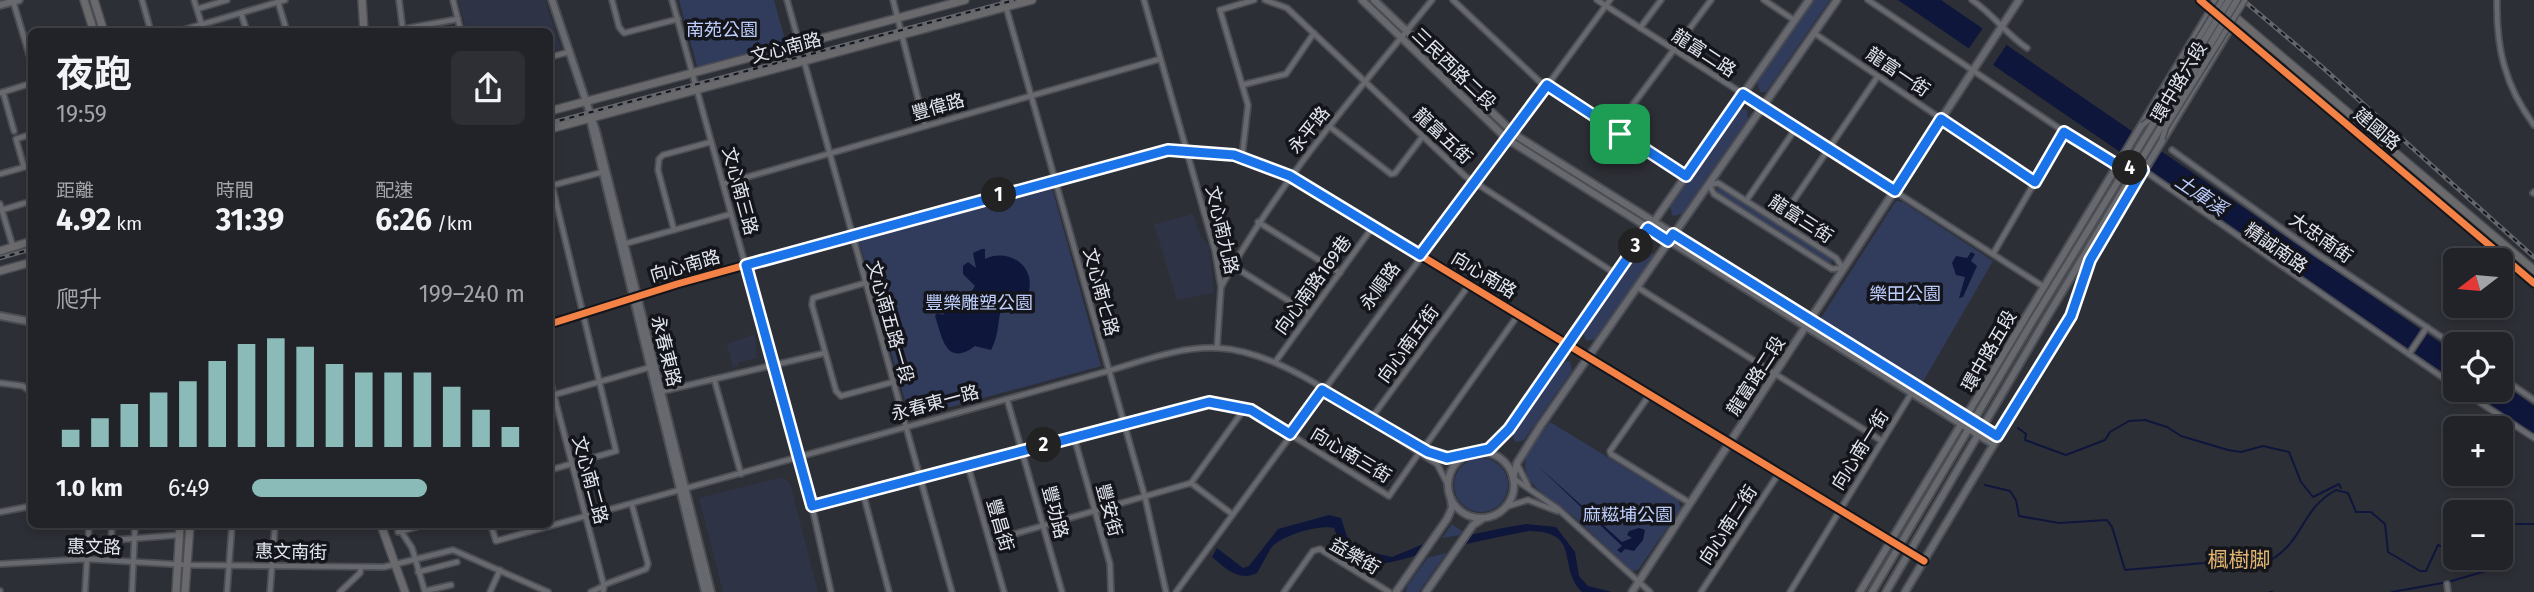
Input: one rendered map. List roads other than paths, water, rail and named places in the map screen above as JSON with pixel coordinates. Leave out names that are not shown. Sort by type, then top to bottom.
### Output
[{"type":"main road","points":[[84,0],[93,28]]},
{"type":"main road","points":[[94,0],[103,28]]},
{"type":"main road","points":[[362,0],[364,28]]},
{"type":"main road","name":"文心南路","points":[[553,110],[965,0]]},
{"type":"main road","name":"文心南路","points":[[553,128],[1005,4],[1032,0]]},
{"type":"main road","name":"建國路","points":[[2200,0],[2534,283]]},
{"type":"main road","name":"建國路","points":[[2216,0],[2534,270]]},
{"type":"main road","points":[[0,251],[28,243]]},
{"type":"main road","points":[[0,271],[28,263]]},
{"type":"main road","points":[[176,592],[180,528]]},
{"type":"main road","points":[[185,592],[190,528]]},
{"type":"main road","points":[[381,528],[405,592]]},
{"type":"street","points":[[142,0],[150,28]]},
{"type":"street","points":[[194,0],[203,28]]},
{"type":"street","points":[[197,9],[227,0]]},
{"type":"street","points":[[399,0],[403,28]]},
{"type":"street","points":[[453,0],[460,28]]},
{"type":"street","name":"永春東路","points":[[552,0],[591,118],[710,592]]},
{"type":"street","points":[[612,0],[619,27],[624,33],[678,19]]},
{"type":"street","name":"文心南三路","points":[[672,0],[799,457],[831,592]]},
{"type":"street","points":[[787,0],[799,44]]},
{"type":"street","points":[[893,0],[925,126]]},
{"type":"street","name":"文心南九路","points":[[1144,0],[1209,224],[1221,288],[1217,348]]},
{"type":"street","points":[[1242,157],[1248,105],[1220,10],[1254,0]]},
{"type":"street","name":"龍富五街","points":[[1265,0],[1287,8],[1474,183],[1616,274]]},
{"type":"street","name":"三民西路二段","points":[[1362,0],[1513,132],[1997,436]]},
{"type":"street","name":"三民西路二段","points":[[1374,0],[1507,139],[1993,444]]},
{"type":"street","name":"永平路","points":[[1221,288],[1258,222],[1290,176],[1432,0]]},
{"type":"street","points":[[1453,0],[1547,85],[1686,176]]},
{"type":"street","name":"龍富二路","points":[[1597,0],[2044,287]]},
{"type":"street","name":"永順路","points":[[1176,592],[1420,255],[1610,0]]},
{"type":"street","points":[[1640,28],[1661,0]]},
{"type":"street","points":[[1614,130],[1711,0]]},
{"type":"street","points":[[1764,0],[1794,20]]},
{"type":"street","points":[[1396,592],[1450,512],[1448,489],[1452,469],[1464,456],[1482,451],[1502,438],[1809,0]]},
{"type":"street","points":[[1505,507],[1512,494],[1517,462],[1837,0]]},
{"type":"street","name":"精誠南路","points":[[1868,0],[2064,132],[2119,166],[2143,170],[2443,377]]},
{"type":"street","points":[[1972,0],[2006,33],[2027,48]]},
{"type":"street","name":"龍富路二段","points":[[1632,592],[2019,0]]},
{"type":"street","name":"環中路六段","points":[[2143,125],[2149,120],[2222,0]]},
{"type":"street","name":"環中路五段","points":[[1872,592],[2032,322],[2229,0]]},
{"type":"street","name":"環中路五段","points":[[1886,592],[2237,0]]},
{"type":"street","name":"環中路六段","points":[[2162,139],[2166,127],[2245,0]]},
{"type":"street","points":[[2497,0],[2496,31],[2501,60],[2511,88],[2534,125]]},
{"type":"street","points":[[0,5],[15,1],[28,49]]},
{"type":"street","points":[[189,28],[280,1],[287,28]]},
{"type":"street","name":"文心南七路","points":[[1005,4],[1145,497],[1166,592]]},
{"type":"street","name":"環中路六段","points":[[2143,125],[2211,10]]},
{"type":"street","points":[[242,13],[246,28]]},
{"type":"street","points":[[413,28],[458,19]]},
{"type":"street","name":"環中路六段","points":[[2162,139],[2231,27]]},
{"type":"street","points":[[1242,85],[1286,74],[1314,33]]},
{"type":"street","name":"龍富一街","points":[[1814,33],[2035,182]]},
{"type":"street","name":"文心南五路一段","points":[[799,44],[952,592]]},
{"type":"street","points":[[553,56],[569,52]]},
{"type":"street","name":"豐偉路","points":[[723,184],[1160,60]]},
{"type":"street","points":[[1779,222],[1878,76]]},
{"type":"street","points":[[14,131],[2,92],[28,84]]},
{"type":"street","name":"環中路五段","points":[[1860,592],[2143,125]]},
{"type":"street","points":[[1330,127],[1391,174],[1395,173],[1423,136]]},
{"type":"street","points":[[1746,201],[1796,128]]},
{"type":"street","points":[[1993,254],[2064,132]]},
{"type":"street","points":[[24,167],[16,139],[28,135]]},
{"type":"street","points":[[1905,592],[2071,316],[2090,260],[2162,139]]},
{"type":"street","points":[[674,230],[658,170],[659,159],[663,155],[712,142]]},
{"type":"street","name":"大忠南街","points":[[2172,150],[2316,253],[2443,339]]},
{"type":"street","name":"向心南路","points":[[553,323],[636,296],[1155,153],[1186,151],[1242,157],[1290,176],[1374,225],[1924,561]]},
{"type":"street","points":[[0,174],[28,166]]},
{"type":"street","points":[[553,185],[604,172]]},
{"type":"street","name":"龍富三街","points":[[1718,183],[1836,258],[1843,268],[1829,267],[1714,194],[1709,185],[1718,183]]},
{"type":"street","points":[[553,194],[616,452],[553,469]]},
{"type":"street","points":[[13,247],[1,207],[25,203]]},
{"type":"street","points":[[623,244],[731,214]]},
{"type":"street","points":[[1258,222],[1340,273]]},
{"type":"street","name":"向心南路169巷","points":[[1276,361],[1374,225]]},
{"type":"street","points":[[1233,266],[1310,314]]},
{"type":"street","points":[[865,283],[813,298],[825,353],[836,391],[841,396],[892,382]]},
{"type":"street","name":"向心南五街","points":[[1370,420],[1469,284]]},
{"type":"street","points":[[1637,287],[1882,441]]},
{"type":"street","name":"向心南三街","points":[[1290,434],[1389,496],[1518,315]]},
{"type":"street","points":[[0,316],[28,321]]},
{"type":"street","points":[[2410,353],[2426,329]]},
{"type":"street","name":"永春東一路","points":[[553,526],[741,474],[904,425],[1108,370],[1185,351],[1217,348],[1276,361],[1421,451],[1440,467],[1448,489]]},
{"type":"street","points":[[659,392],[825,353]]},
{"type":"street","points":[[553,394],[653,366]]},
{"type":"street","points":[[714,379],[741,474]]},
{"type":"street","points":[[0,383],[23,386],[28,390]]},
{"type":"street","points":[[2513,385],[2534,400]]},
{"type":"street","points":[[1650,394],[1610,451],[1611,454],[1690,503]]},
{"type":"street","name":"向心南一街","points":[[1790,592],[1911,394]]},
{"type":"street","name":"豐功路","points":[[1007,399],[1024,450],[1062,592]]},
{"type":"street","name":"文心南二路","points":[[553,402],[572,464],[603,588]]},
{"type":"street","points":[[812,506],[1209,402],[1245,408],[1290,434]]},
{"type":"street","points":[[2479,402],[2534,439]]},
{"type":"street","points":[[990,541],[1191,483],[1245,408]]},
{"type":"street","name":"豐安街","points":[[1074,437],[1110,564],[1111,592]]},
{"type":"street","name":"永春東一路","points":[[1421,451],[1447,458],[1464,456]]},
{"type":"street","points":[[1482,451],[1496,456],[1513,478],[1564,515],[1650,592]]},
{"type":"street","points":[[1517,462],[1520,477],[1531,489]]},
{"type":"street","name":"豐昌街","points":[[968,466],[1004,592]]},
{"type":"street","name":"向心南二街","points":[[1701,592],[1779,473]]},
{"type":"street","points":[[1191,483],[1232,514]]},
{"type":"street","points":[[1448,489],[1465,514],[1485,518]]},
{"type":"street","name":"永春東路","points":[[683,490],[705,592]]},
{"type":"street","points":[[863,493],[889,592]]},
{"type":"street","points":[[1426,592],[1476,521],[1505,507],[1528,500],[1564,515]]},
{"type":"street","points":[[591,592],[646,569],[648,564],[632,505]]},
{"type":"street","points":[[0,512],[28,507]]},
{"type":"street","points":[[85,592],[89,528]]},
{"type":"street","points":[[111,542],[112,528]]},
{"type":"street","points":[[132,592],[135,528]]},
{"type":"street","points":[[227,592],[232,528]]},
{"type":"street","points":[[270,592],[275,528]]},
{"type":"street","points":[[396,528],[412,548],[425,592],[452,585]]},
{"type":"street","points":[[398,531],[411,528]]},
{"type":"street","name":"永春東一路","points":[[493,528],[496,541],[545,528]]},
{"type":"street","points":[[88,542],[179,534]]},
{"type":"street","name":"惠文南街","points":[[187,565],[395,566],[453,550],[548,592]]},
{"type":"street","name":"益樂街","points":[[1284,592],[1313,551],[1320,550],[1389,592]]},
{"type":"street","name":"惠文路","points":[[0,564],[87,559],[187,565]]},
{"type":"street","points":[[418,572],[457,562]]},
{"type":"street","points":[[342,592],[360,573],[361,567]]},
{"type":"street","points":[[490,592],[500,570]]},
{"type":"street","points":[[2447,583],[2448,592]]},
{"type":"water","name":"土庫溪","points":[[1898,0],[1941,0],[2443,345],[2443,373]]},
{"type":"water","points":[[985,249],[985,259],[993,256],[1010,257],[1024,266],[1030,281],[1029,291],[1017,303],[1003,303],[991,350],[975,346],[958,354],[951,352],[943,341],[935,316],[937,313],[943,315],[948,306],[955,303],[961,309],[975,286],[963,274],[963,266],[968,262],[976,268],[973,253]]},
{"type":"water","points":[[1971,252],[1975,254],[1971,261],[1977,266],[1963,297],[1959,298],[1965,277],[1956,275],[1952,263],[1956,256],[1967,258]]},
{"type":"water","points":[[2513,391],[2534,406],[2534,435],[2513,420],[2513,416],[2507,416],[2486,402],[2513,402]]},
{"type":"water","points":[[1538,466],[1622,542],[1632,538],[1627,535],[1629,531],[1639,528],[1645,530],[1643,540],[1634,551],[1625,549],[1621,553],[1617,550],[1622,546]]},
{"type":"water","points":[[1329,515],[1341,518],[1349,543],[1361,550],[1392,557],[1421,545],[1503,528],[1526,524],[1556,527],[1575,552],[1579,576],[1588,586],[1612,592],[1582,592],[1570,572],[1563,544],[1546,533],[1529,531],[1377,564],[1364,563],[1352,557],[1342,546],[1334,528],[1310,529],[1283,539],[1271,548],[1257,573],[1244,576],[1238,575],[1212,557],[1217,548],[1243,568],[1249,566],[1278,529]]},
{"type":"waterway","points":[[2018,428],[2026,434],[2025,440],[2066,455],[2105,440],[2110,432],[2129,421],[2145,420],[2167,427],[2181,436],[2228,450],[2241,452],[2263,446],[2289,452],[2301,482],[2313,497],[2339,484],[2341,488]]},
{"type":"waterway","points":[[1985,485],[2010,491],[2016,500],[2019,516],[2059,523],[2107,520],[2112,527],[2125,570],[2204,563],[2239,555],[2271,560],[2291,543],[2316,506],[2336,490],[2348,493],[2356,512],[2371,512],[2385,524],[2388,552],[2420,571],[2426,571],[2438,545],[2443,547]]},
{"type":"waterway","points":[[2513,524],[2534,524]]},
{"type":"waterway","points":[[2392,592],[2448,582],[2489,570]]},
{"type":"railway","points":[[553,122],[1015,0]]},
{"type":"railway","points":[[2204,0],[2534,281]]},
{"type":"railway","points":[[2243,0],[2321,66],[2534,257]]},
{"type":"railway","points":[[0,258],[28,250]]},
{"type":"district","name":"楓樹脚","points":[[2239,560]]},
{"type":"park label","name":"南苑公園","points":[[722,30]]},
{"type":"park label","name":"樂田公園","points":[[1905,294]]},
{"type":"park label","name":"豐樂雕塑公園","points":[[979,303]]},
{"type":"park label","name":"麻糍埔公園","points":[[1628,515]]}]
